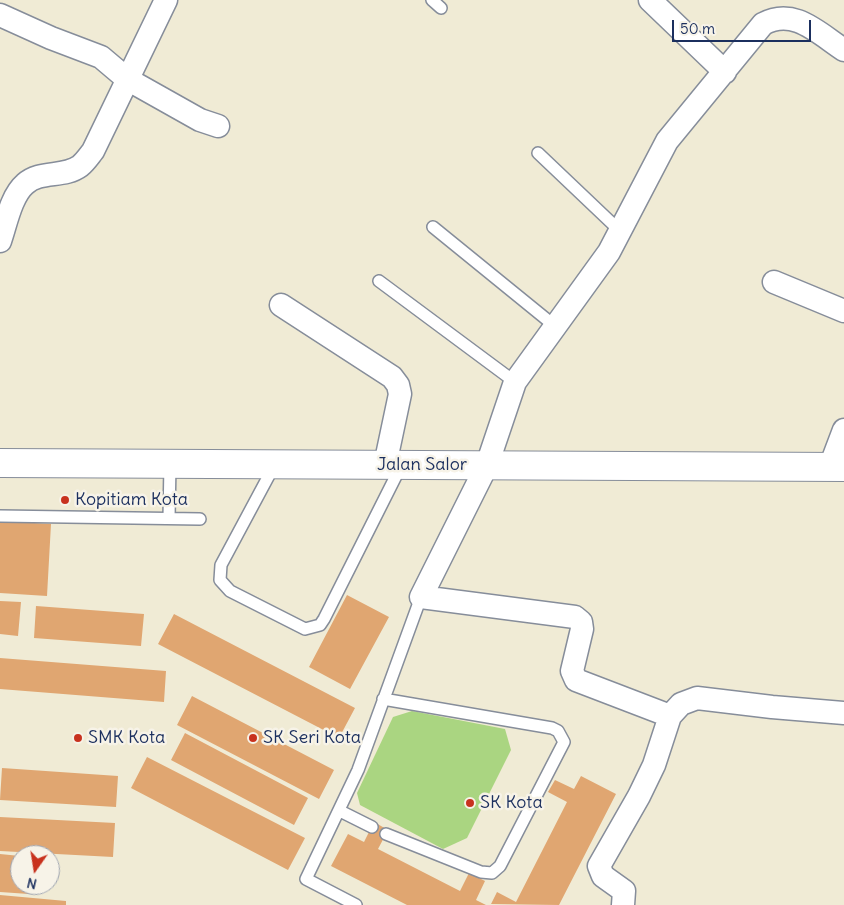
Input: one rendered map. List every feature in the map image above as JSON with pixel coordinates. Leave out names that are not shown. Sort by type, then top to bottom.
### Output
[{"type":"main road","name":"Jalan Salor","points":[[0,463],[837,467]]},
{"type":"street","points":[[0,241],[18,191],[26,182],[41,176],[64,174],[81,166],[93,151],[166,0]]},
{"type":"street","points":[[650,0],[725,72]]},
{"type":"street","points":[[0,15],[51,38],[102,57],[127,79],[200,120],[218,126]]},
{"type":"street","points":[[670,716],[576,680],[572,670],[582,629],[581,622],[574,617],[422,597],[487,465],[515,382],[609,252],[666,141],[763,24],[776,17],[788,17],[802,22],[844,50]]},
{"type":"street","points":[[774,282],[844,311]]},
{"type":"street","points":[[281,305],[392,377],[398,385],[400,394],[393,465]]},
{"type":"street","points":[[837,467],[844,430]]},
{"type":"street","points":[[623,905],[624,891],[603,876],[599,871],[599,866],[639,796],[654,765],[670,716],[682,704],[697,698],[772,708],[844,713]]},
{"type":"lane","points":[[538,153],[619,230]]},
{"type":"lane","points":[[433,227],[556,326]]},
{"type":"lane","points":[[379,280],[515,382]]},
{"type":"lane","points":[[169,518],[170,464]]},
{"type":"lane","points":[[275,464],[221,565],[220,580],[230,591],[305,630],[320,625],[324,619],[393,465]]},
{"type":"lane","points":[[0,516],[200,519]]},
{"type":"lane","points":[[356,905],[306,879],[340,810],[422,597]]},
{"type":"lane","points":[[383,699],[552,728],[558,731],[564,742],[500,866],[492,873],[481,872],[386,834]]},
{"type":"lane","points":[[340,810],[372,827]]},
{"type":"green space","points":[[412,711],[505,729],[511,750],[467,838],[443,849],[360,805],[357,793],[393,717]]},
{"type":"building","points":[[0,521],[51,524],[47,596],[0,593]]},
{"type":"building","points":[[347,595],[389,617],[350,689],[309,667]]},
{"type":"building","points":[[0,601],[21,602],[18,636],[0,634]]},
{"type":"building","points":[[36,606],[144,614],[141,646],[34,638]]},
{"type":"building","points":[[174,614],[355,708],[339,738],[158,644]]},
{"type":"building","points":[[0,658],[166,671],[164,702],[0,689]]},
{"type":"building","points":[[192,696],[334,770],[319,799],[177,725]]},
{"type":"building","points":[[185,733],[308,798],[294,825],[171,760]]},
{"type":"building","points":[[147,757],[305,838],[288,870],[131,788]]},
{"type":"building","points":[[2,768],[118,776],[116,807],[0,800]]},
{"type":"building","points":[[581,776],[616,794],[559,905],[491,904],[497,892],[516,902],[567,802],[548,792],[555,780],[574,789]]},
{"type":"building","points":[[0,817],[115,823],[113,857],[60,854],[60,845],[10,845],[10,852],[0,851]]},
{"type":"building","points":[[374,822],[388,830],[378,849],[460,891],[469,873],[485,881],[476,900],[486,905],[407,905],[331,866],[348,834],[364,842]]},
{"type":"building","points":[[0,854],[10,855],[10,893],[0,892]]},
{"type":"building","points":[[0,895],[66,901],[66,905],[0,905]]},
{"type":"place","name":"Kopitiam Kota","points":[[65,500]]},
{"type":"place","name":"SMK Kota","points":[[78,738]]},
{"type":"place","name":"SK Seri Kota","points":[[253,738]]},
{"type":"place","name":"SK Kota","points":[[470,803]]}]
